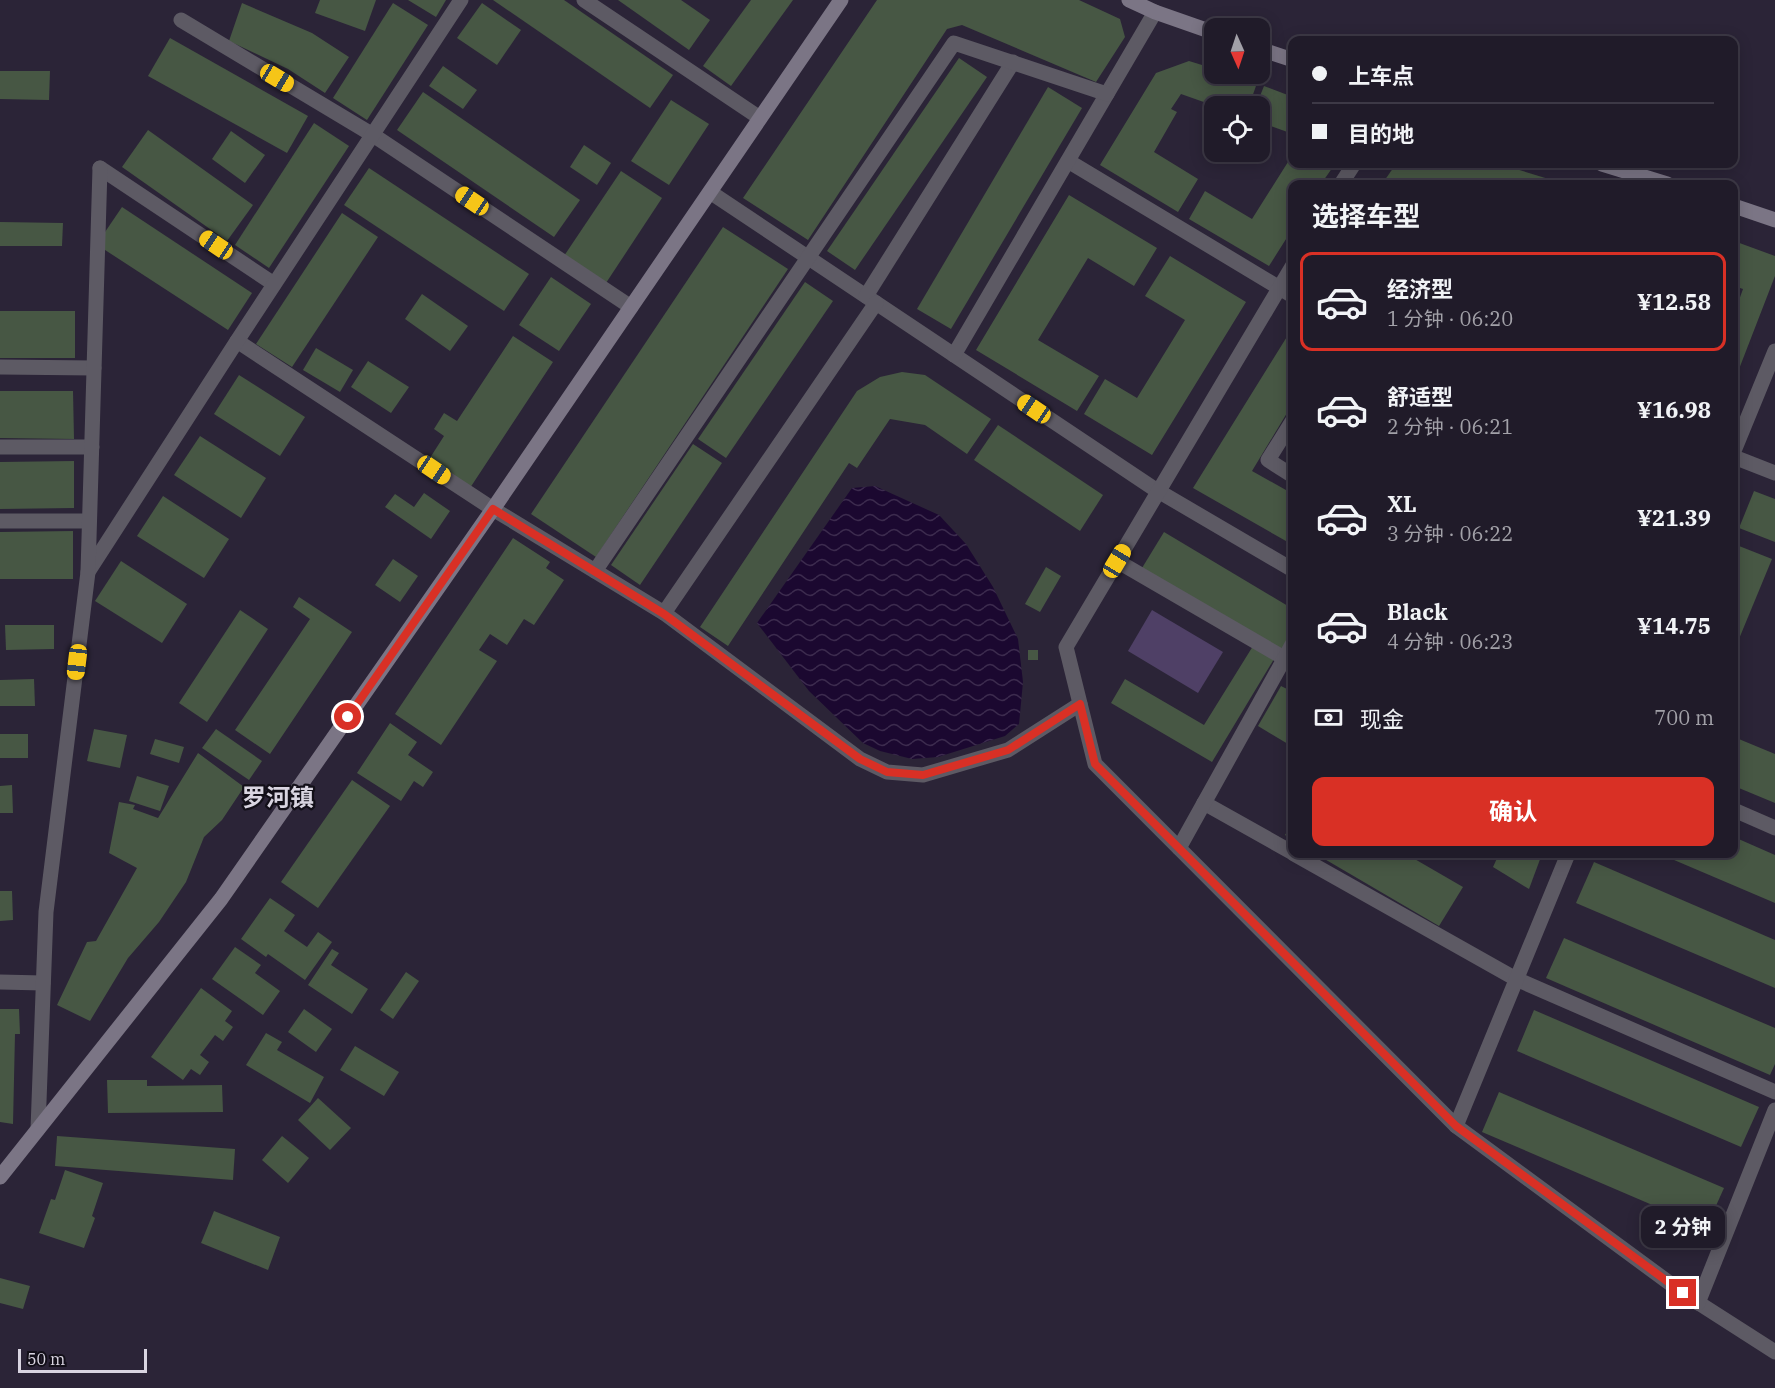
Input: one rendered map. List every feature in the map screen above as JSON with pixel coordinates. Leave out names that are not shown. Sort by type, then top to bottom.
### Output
[{"type":"main road","points":[[0,1177],[221,899],[493,509],[841,0]]},
{"type":"main road","points":[[1129,0],[1204,29]]},
{"type":"main road","points":[[1270,52],[1288,58]]},
{"type":"main road","points":[[1615,168],[1654,180]]},
{"type":"main road","points":[[1738,207],[1775,220]]},
{"type":"street","points":[[88,572],[461,0]]},
{"type":"street","points":[[584,0],[760,118]]},
{"type":"street","points":[[954,356],[1155,12]]},
{"type":"street","points":[[181,20],[373,135],[631,307]]},
{"type":"street","points":[[595,571],[954,43],[1107,94]]},
{"type":"street","points":[[664,614],[871,300],[1013,62]]},
{"type":"street","points":[[1068,161],[1286,292],[1159,491],[1066,647],[1095,764],[1456,1126],[1698,1303],[1775,1352]]},
{"type":"street","points":[[38,1129],[46,912],[88,572],[100,168],[274,284]]},
{"type":"street","points":[[710,192],[1159,491],[1288,567]]},
{"type":"street","points":[[237,341],[493,509],[664,614],[860,759],[887,772],[923,775],[1008,750],[1080,704]]},
{"type":"street","points":[[1738,441],[1775,351]]},
{"type":"street","points":[[0,367],[94,368]]},
{"type":"street","points":[[1288,428],[1268,460],[1288,473]]},
{"type":"street","points":[[0,447],[92,447]]},
{"type":"street","points":[[1738,459],[1775,473]]},
{"type":"street","points":[[0,521],[90,521]]},
{"type":"street","points":[[1117,561],[1284,658]]},
{"type":"street","points":[[1179,848],[1288,651]]},
{"type":"street","points":[[1204,803],[1288,850]]},
{"type":"street","points":[[1738,812],[1775,828]]},
{"type":"street","points":[[1302,858],[1516,979],[1775,1092]]},
{"type":"street","points":[[1456,1126],[1566,858]]},
{"type":"street","points":[[0,982],[44,983]]},
{"type":"street","points":[[1698,1303],[1775,1110]]},
{"type":"shaded area","points":[[1152,610],[1223,652],[1198,693],[1128,651]]},
{"type":"water","points":[[875,486],[939,515],[966,544],[993,587],[1018,639],[1023,682],[1019,724],[1005,736],[938,757],[912,759],[880,751],[863,743],[809,691],[757,623],[852,488]]},
{"type":"building","points":[[320,0],[376,0],[365,31],[315,13]]},
{"type":"building","points":[[408,0],[446,0],[436,17]]},
{"type":"building","points":[[493,0],[564,0],[673,75],[650,108]]},
{"type":"building","points":[[618,0],[681,0],[710,20],[689,50]]},
{"type":"building","points":[[751,0],[793,0],[731,86],[703,66]]},
{"type":"building","points":[[877,0],[1079,0],[1120,19],[1125,37],[1096,82],[962,25],[947,29],[808,240],[743,198]]},
{"type":"building","points":[[242,3],[312,33],[349,57],[325,93],[288,69],[229,41]]},
{"type":"building","points":[[393,3],[428,25],[367,120],[333,98]]},
{"type":"building","points":[[482,3],[521,30],[497,65],[457,38]]},
{"type":"building","points":[[170,38],[308,116],[287,153],[148,76]]},
{"type":"building","points":[[959,58],[987,77],[855,270],[827,251]]},
{"type":"building","points":[[1189,61],[1204,66],[1204,84],[1257,84],[1252,96],[1204,96],[1204,102],[1181,94],[1171,109],[1177,112],[1154,152],[1198,179],[1178,212],[1100,165],[1156,73]]},
{"type":"building","points":[[443,66],[477,90],[463,109],[429,86]]},
{"type":"building","points":[[0,71],[50,71],[49,100],[0,99]]},
{"type":"building","points":[[1264,86],[1288,95],[1288,132],[1270,126],[1270,96],[1260,96]]},
{"type":"building","points":[[1048,87],[1082,108],[951,329],[917,309]]},
{"type":"building","points":[[423,92],[580,200],[554,237],[397,130]]},
{"type":"building","points":[[671,100],[709,124],[669,185],[631,161]]},
{"type":"building","points":[[314,123],[349,146],[269,268],[235,245]]},
{"type":"building","points":[[148,130],[253,205],[227,241],[122,167]]},
{"type":"building","points":[[231,131],[265,155],[245,183],[212,159]]},
{"type":"building","points":[[584,145],[611,163],[597,185],[570,167]]},
{"type":"building","points":[[1288,162],[1288,168],[1332,168],[1324,180],[1288,180],[1288,236],[1269,266],[1189,219],[1205,191],[1252,219]]},
{"type":"building","points":[[369,168],[529,274],[504,311],[344,205]]},
{"type":"building","points":[[1393,168],[1513,168],[1552,180],[1385,180]]},
{"type":"building","points":[[621,171],[662,198],[606,283],[564,256]]},
{"type":"building","points":[[1069,195],[1157,248],[1134,286],[1088,258],[1038,340],[1099,376],[1077,411],[976,350]]},
{"type":"building","points":[[122,207],[252,293],[228,330],[102,248],[103,235]]},
{"type":"building","points":[[342,213],[378,237],[292,367],[256,344]]},
{"type":"building","points":[[0,222],[63,223],[62,246],[0,246]]},
{"type":"building","points":[[723,227],[788,269],[596,557],[531,514]]},
{"type":"building","points":[[1738,242],[1775,256],[1775,276],[1738,372],[1738,303],[1743,289],[1738,287]]},
{"type":"building","points":[[1170,256],[1246,302],[1152,455],[1084,414],[1105,379],[1137,398],[1185,320],[1145,296]]},
{"type":"building","points":[[551,277],[591,304],[559,351],[519,325]]},
{"type":"building","points":[[805,282],[833,301],[726,458],[698,439]]},
{"type":"building","points":[[422,294],[468,326],[450,351],[405,319]]},
{"type":"building","points":[[0,311],[75,311],[75,358],[0,358]]},
{"type":"building","points":[[1288,335],[1288,411],[1252,471],[1288,491],[1288,542],[1193,488]]},
{"type":"building","points":[[513,336],[553,362],[470,488],[428,461],[444,436],[434,429],[444,413],[457,421]]},
{"type":"building","points":[[316,348],[353,370],[340,392],[303,370]]},
{"type":"building","points":[[368,361],[409,387],[391,413],[351,387]]},
{"type":"building","points":[[902,372],[925,375],[991,419],[967,454],[925,425],[890,419],[857,468],[849,463],[728,646],[700,627],[857,391],[880,377]]},
{"type":"building","points":[[239,375],[305,417],[280,456],[214,414]]},
{"type":"building","points":[[0,391],[73,391],[74,439],[0,438]]},
{"type":"building","points":[[998,425],[1103,495],[1080,531],[974,460]]},
{"type":"building","points":[[200,436],[266,478],[241,518],[174,475]]},
{"type":"building","points":[[693,444],[722,463],[640,585],[611,565]]},
{"type":"building","points":[[74,461],[74,508],[0,509],[0,462]]},
{"type":"building","points":[[1754,491],[1775,499],[1775,542],[1739,528]]},
{"type":"building","points":[[424,493],[450,511],[431,539],[385,507],[395,494],[414,507]]},
{"type":"building","points":[[163,496],[229,539],[204,578],[137,536]]},
{"type":"building","points":[[73,531],[73,579],[0,579],[0,532]]},
{"type":"building","points":[[1164,532],[1288,606],[1288,639],[1281,651],[1142,568]]},
{"type":"building","points":[[513,538],[550,562],[546,568],[564,580],[534,625],[524,619],[507,645],[490,634],[479,650],[497,661],[441,745],[395,714]]},
{"type":"building","points":[[1738,546],[1772,559],[1738,641]]},
{"type":"building","points":[[393,559],[418,576],[400,602],[375,585]]},
{"type":"building","points":[[121,561],[187,604],[162,643],[95,601]]},
{"type":"building","points":[[1046,567],[1061,576],[1040,612],[1025,604]]},
{"type":"building","points":[[299,597],[352,632],[270,754],[235,730],[310,619],[293,607]]},
{"type":"building","points":[[240,610],[268,629],[207,722],[179,703]]},
{"type":"building","points":[[5,625],[54,625],[54,649],[6,650]]},
{"type":"building","points":[[1253,646],[1274,659],[1212,762],[1111,703],[1125,679],[1204,725]]},
{"type":"building","points":[[1028,650],[1038,650],[1038,660],[1028,660]]},
{"type":"building","points":[[34,679],[35,706],[0,706],[0,680]]},
{"type":"building","points":[[1281,686],[1288,690],[1288,744],[1258,726]]},
{"type":"building","points":[[390,723],[417,742],[408,755],[433,772],[423,787],[414,781],[401,801],[357,773]]},
{"type":"building","points":[[94,729],[127,735],[120,768],[87,761]]},
{"type":"building","points":[[216,729],[262,761],[249,780],[202,748]]},
{"type":"building","points":[[0,734],[28,734],[28,758],[0,758]]},
{"type":"building","points":[[155,739],[184,747],[179,763],[150,754]]},
{"type":"building","points":[[1738,739],[1775,754],[1775,803],[1738,788]]},
{"type":"building","points":[[198,753],[244,787],[222,820],[204,837],[186,882],[159,922],[128,958],[90,1021],[57,1005],[87,942],[96,941],[137,868],[109,853],[119,802],[135,805],[133,809],[158,818]]},
{"type":"building","points":[[137,776],[169,786],[160,811],[129,801]]},
{"type":"building","points":[[352,780],[390,806],[318,908],[281,882]]},
{"type":"building","points":[[12,785],[13,813],[0,813],[0,786]]},
{"type":"building","points":[[1738,839],[1775,855],[1775,903],[1669,858],[1738,858]]},
{"type":"building","points":[[1323,858],[1413,858],[1463,887],[1439,926]]},
{"type":"building","points":[[1497,858],[1541,858],[1529,889],[1493,867]]},
{"type":"building","points":[[1594,862],[1775,940],[1775,988],[1576,903]]},
{"type":"building","points":[[0,891],[12,891],[13,920],[0,921]]},
{"type":"building","points":[[270,898],[295,915],[284,931],[307,947],[318,932],[332,942],[305,980],[268,954],[266,957],[241,939]]},
{"type":"building","points":[[1564,938],[1775,1028],[1775,1064],[1770,1075],[1546,978]]},
{"type":"building","points":[[235,947],[261,965],[255,973],[280,991],[263,1015],[212,979]]},
{"type":"building","points":[[332,949],[339,953],[331,965],[368,989],[352,1014],[308,985]]},
{"type":"building","points":[[406,972],[419,981],[393,1019],[380,1010]]},
{"type":"building","points":[[201,988],[232,1011],[225,1021],[233,1027],[223,1041],[215,1035],[200,1055],[209,1062],[200,1075],[191,1069],[183,1080],[151,1057]]},
{"type":"building","points":[[0,1009],[19,1009],[20,1034],[15,1034],[13,1124],[0,1122]]},
{"type":"building","points":[[304,1009],[332,1029],[316,1052],[288,1032]]},
{"type":"building","points":[[1534,1010],[1759,1107],[1741,1147],[1517,1051]]},
{"type":"building","points":[[266,1033],[282,1042],[277,1050],[324,1077],[310,1103],[246,1065]]},
{"type":"building","points":[[355,1046],[399,1072],[384,1096],[340,1070]]},
{"type":"building","points":[[107,1080],[147,1080],[147,1086],[222,1085],[223,1112],[108,1113]]},
{"type":"building","points":[[1499,1092],[1724,1188],[1706,1228],[1482,1132]]},
{"type":"building","points":[[318,1098],[351,1128],[330,1150],[298,1120]]},
{"type":"building","points":[[57,1136],[235,1149],[233,1180],[55,1166]]},
{"type":"building","points":[[282,1136],[309,1158],[288,1183],[262,1160]]},
{"type":"building","points":[[65,1170],[103,1183],[92,1216],[95,1218],[84,1248],[39,1233],[51,1199],[55,1200]]},
{"type":"building","points":[[214,1211],[280,1237],[268,1270],[201,1243]]},
{"type":"building","points":[[0,1278],[30,1286],[23,1309],[0,1303]]},
{"type":"district","name":"罗河镇","points":[[278,797]]},
{"type":"route","points":[[348,717],[493,509],[664,614],[860,759],[887,772],[923,775],[1008,750],[1080,704],[1095,764],[1456,1126],[1683,1293]]}]
